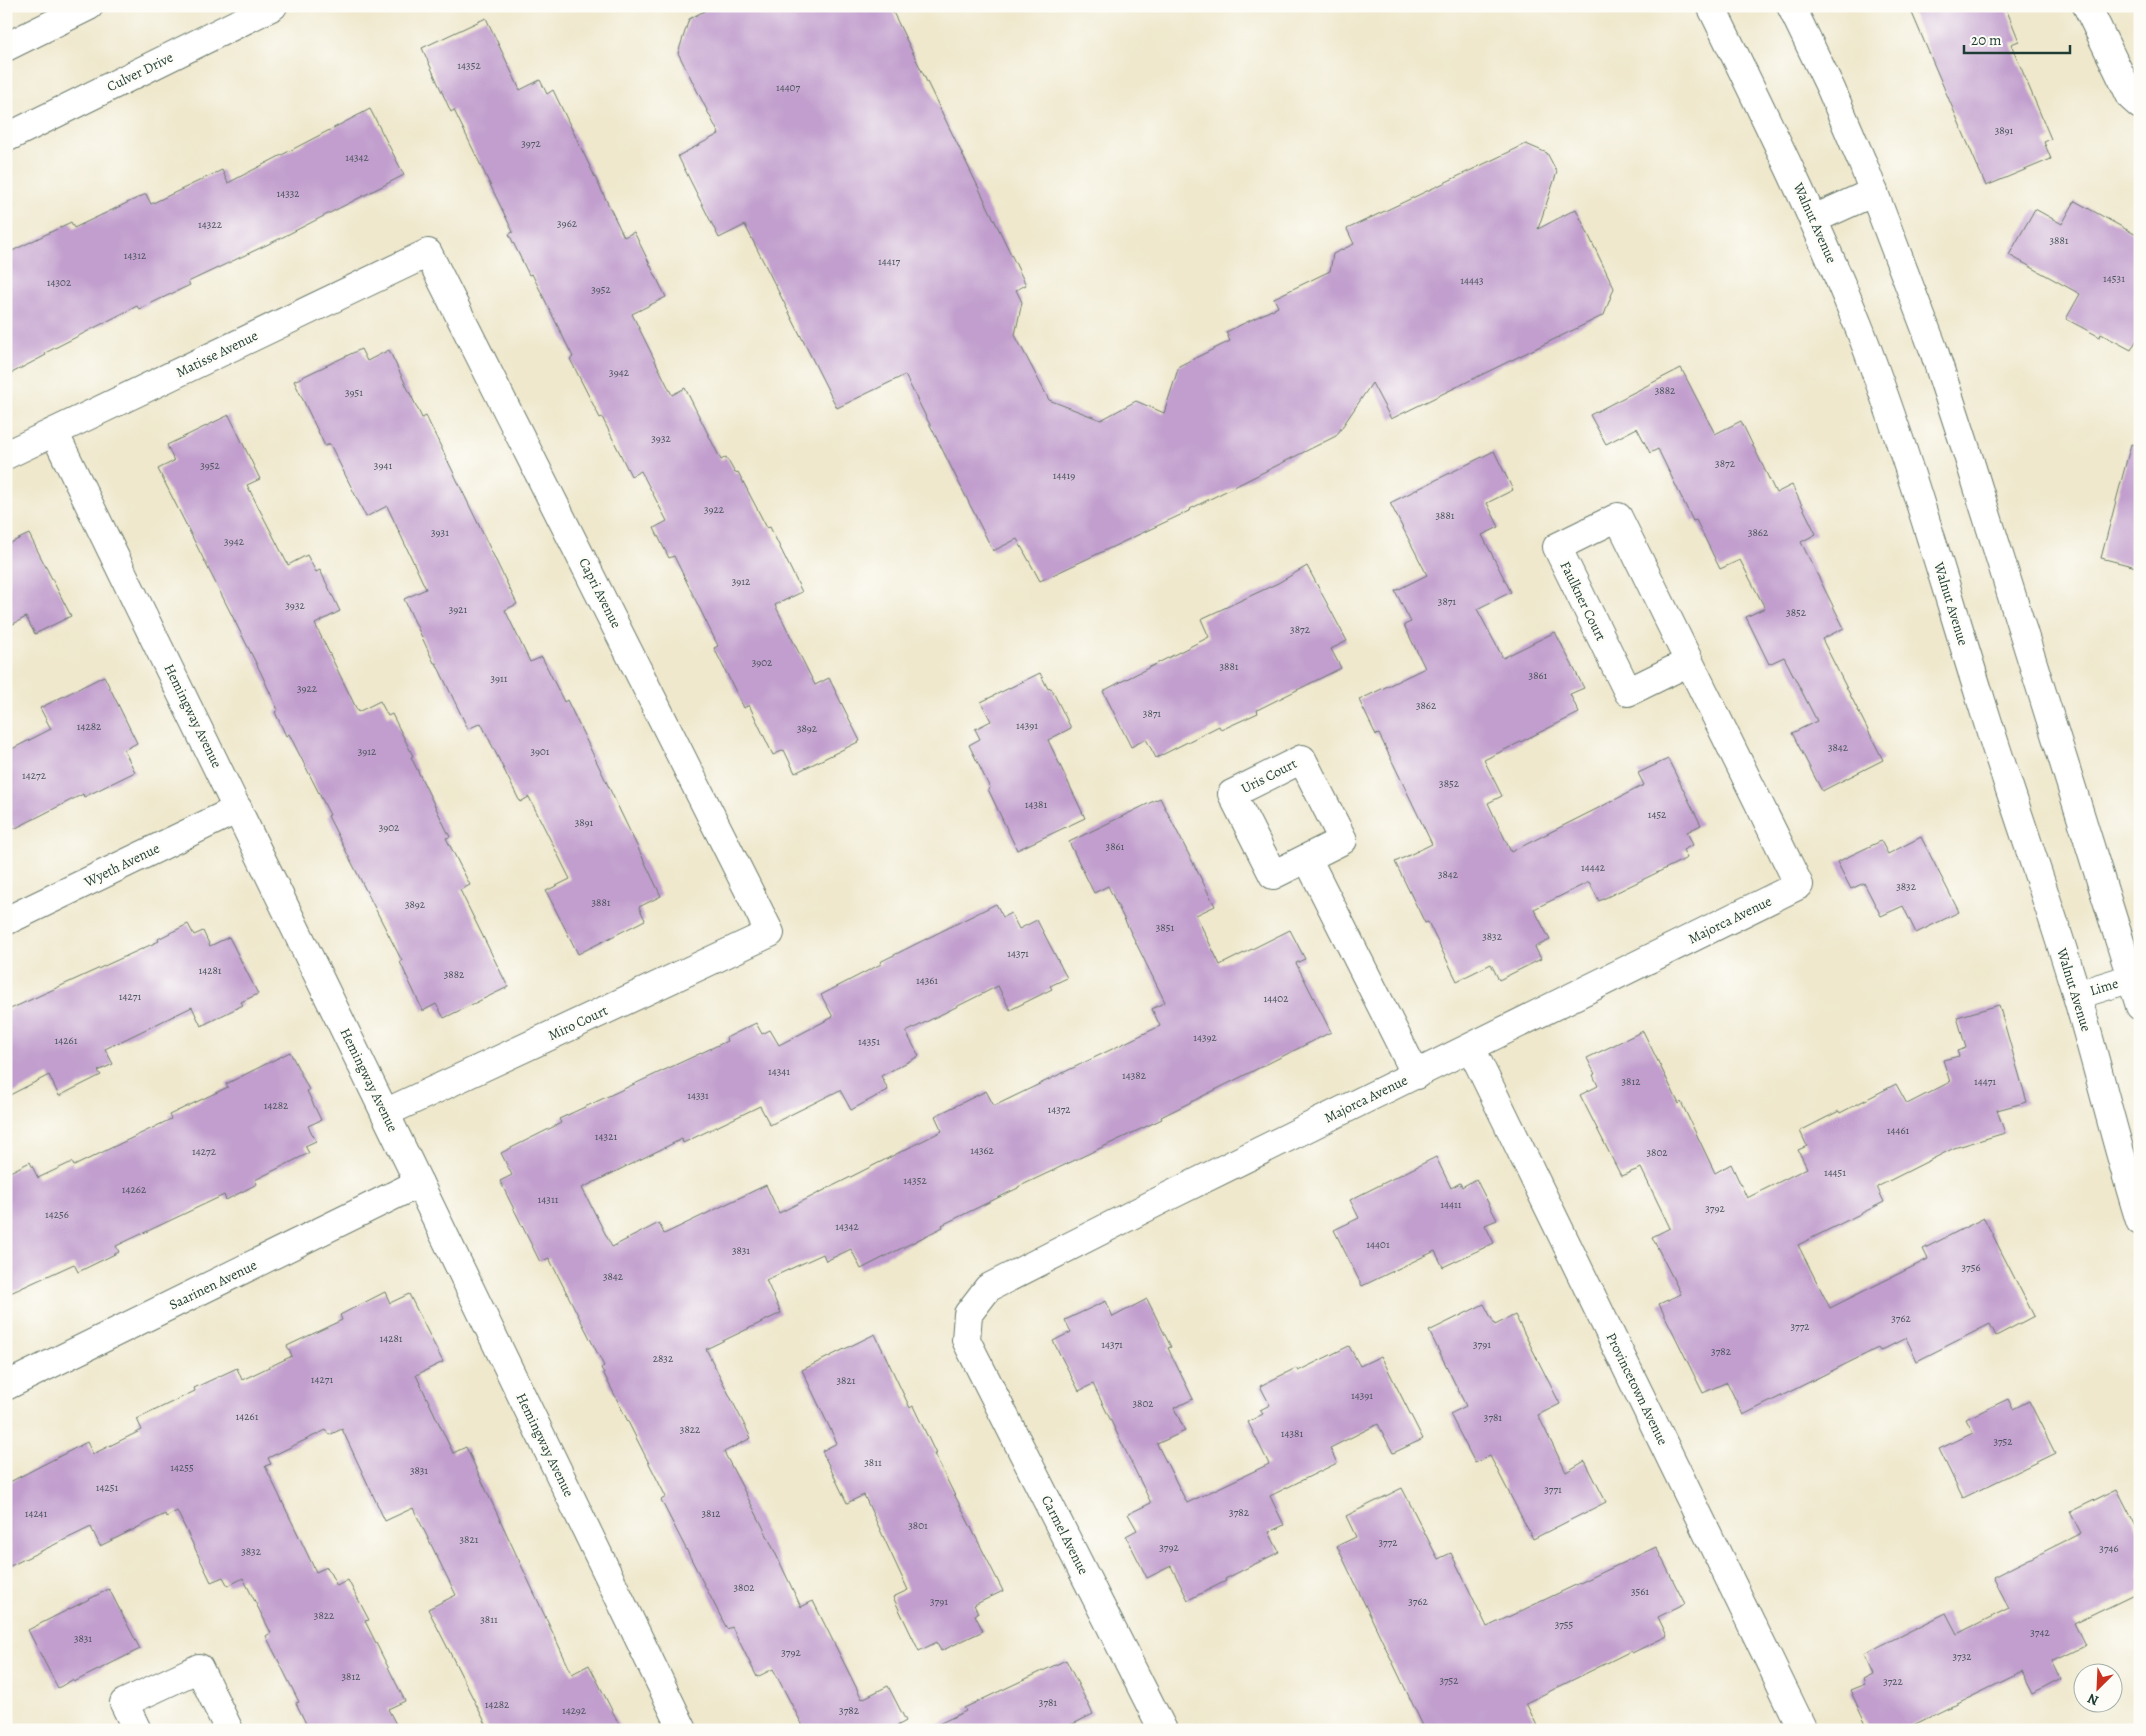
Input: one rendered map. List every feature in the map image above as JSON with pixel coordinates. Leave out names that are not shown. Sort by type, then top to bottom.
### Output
[{"type":"street","points":[[6,47],[89,6]]},
{"type":"street","name":"Culver Drive","points":[[6,138],[273,6]]},
{"type":"street","name":"Walnut Avenue","points":[[1711,6],[1814,219],[1861,333],[1918,497],[1995,748],[2077,995],[2117,1148],[2140,1222]]},
{"type":"street","points":[[1791,6],[1831,89],[1874,192],[1946,386],[2137,974],[2140,1006]]},
{"type":"street","points":[[2087,6],[2130,97],[2140,105]]},
{"type":"street","points":[[1814,219],[1874,192]]},
{"type":"street","name":"Matisse Avenue","points":[[6,454],[428,253]]},
{"type":"street","name":"Capri Avenue","points":[[428,253],[770,933]]},
{"type":"street","name":"Hemingway Avenue","points":[[54,432],[683,1730]]},
{"type":"street","name":"Faulkner Court","points":[[1689,662],[1628,692],[1557,547],[1618,517],[1799,885]]},
{"type":"street","name":"Wyeth Avenue","points":[[6,921],[238,809]]},
{"type":"street","points":[[1307,858],[1416,1075]]},
{"type":"street","name":"Majorca Avenue","points":[[966,1340],[968,1314],[988,1288],[1799,885]]},
{"type":"street","name":"Miro Court","points":[[385,1113],[770,933]]},
{"type":"street","name":"Lime","points":[[2077,995],[2137,974]]},
{"type":"street","name":"Provincetown Avenue","points":[[1471,1048],[1803,1730]]},
{"type":"street","name":"Saarinen Avenue","points":[[6,1386],[419,1184]]},
{"type":"street","name":"Carmel Avenue","points":[[966,1340],[1163,1730]]},
{"type":"street","points":[[137,1730],[124,1703],[199,1668],[229,1730]]},
{"type":"building","points":[[714,6],[890,6],[1026,285],[1016,290],[1022,302],[1015,335],[1049,400],[1101,420],[1136,401],[1164,413],[1179,366],[1230,341],[1226,332],[1278,307],[1274,298],[1330,271],[1333,254],[1354,244],[1347,229],[1526,144],[1547,153],[1557,172],[1538,229],[1576,209],[1614,288],[1604,315],[1391,419],[1372,383],[1336,436],[1191,510],[1040,581],[1017,539],[993,551],[905,375],[837,408],[745,225],[719,238],[678,156],[719,134],[678,53],[689,19]]},
{"type":"building","points":[[1909,6],[2005,6],[2019,41],[2011,44],[2051,139],[2044,142],[2051,159],[1986,186]]},
{"type":"building","points":[[486,18],[520,90],[540,80],[547,94],[553,90],[624,237],[634,232],[666,297],[632,314],[672,395],[685,388],[721,460],[726,457],[735,473],[738,472],[767,528],[770,527],[802,592],[775,605],[815,685],[829,678],[860,741],[795,773],[784,750],[773,755],[749,705],[744,708],[714,648],[718,646],[674,556],[669,558],[654,528],[667,521],[641,471],[631,476],[602,417],[600,418],[570,359],[573,357],[532,274],[529,275],[509,234],[513,232],[454,110],[451,112],[422,48]]},
{"type":"building","points":[[370,109],[404,175],[277,240],[188,282],[190,285],[139,309],[137,306],[45,353],[46,355],[6,376],[6,254],[71,222],[74,228],[146,194],[151,204],[222,170],[228,183]]},
{"type":"building","points":[[2075,201],[2140,237],[2140,334],[2131,350],[2101,334],[2100,337],[2066,319],[2080,294],[2009,255],[2035,209],[2062,224]]},
{"type":"building","points":[[361,349],[367,361],[389,350],[422,418],[426,416],[517,604],[505,610],[530,662],[542,657],[564,702],[567,700],[661,896],[639,907],[645,920],[578,954],[546,891],[570,879],[529,797],[520,802],[481,723],[468,729],[436,663],[434,663],[404,599],[426,589],[387,506],[366,517],[330,444],[325,446],[294,381]]},
{"type":"building","points":[[1681,368],[1715,434],[1741,421],[1776,493],[1792,485],[1816,534],[1801,542],[1844,628],[1822,639],[1883,760],[1822,791],[1792,733],[1817,721],[1784,657],[1769,664],[1746,617],[1765,608],[1740,560],[1720,569],[1696,520],[1693,521],[1658,449],[1650,453],[1637,428],[1606,444],[1590,415]]},
{"type":"building","points":[[229,415],[260,479],[247,485],[288,565],[307,555],[316,572],[320,570],[340,611],[315,624],[358,712],[380,701],[388,716],[392,714],[413,756],[411,757],[450,837],[446,838],[470,885],[460,890],[508,987],[444,1018],[436,1004],[423,1011],[400,962],[402,961],[328,816],[330,815],[289,734],[286,736],[275,712],[278,710],[261,673],[158,469],[174,461],[167,445]]},
{"type":"building","points":[[2131,444],[2140,446],[2140,568],[2101,558]]},
{"type":"building","points":[[1494,451],[1513,490],[1487,503],[1499,527],[1482,535],[1511,592],[1477,609],[1503,658],[1555,632],[1584,688],[1570,694],[1579,713],[1484,760],[1502,796],[1488,803],[1511,852],[1644,785],[1638,773],[1668,759],[1701,825],[1687,832],[1693,845],[1683,850],[1687,858],[1599,901],[1589,882],[1534,909],[1550,940],[1535,947],[1541,959],[1499,980],[1491,964],[1457,981],[1428,922],[1425,923],[1395,862],[1432,844],[1379,734],[1376,735],[1359,700],[1425,668],[1404,625],[1411,622],[1395,591],[1427,575],[1390,503]]},
{"type":"building","points":[[29,534],[71,616],[35,634],[26,617],[6,628],[6,545]]},
{"type":"building","points":[[1307,566],[1347,641],[1331,649],[1341,668],[1257,710],[1258,713],[1221,730],[1219,726],[1156,758],[1146,739],[1131,747],[1103,691],[1209,637],[1201,619],[1278,583]]},
{"type":"building","points":[[1040,673],[1048,689],[1051,688],[1071,728],[1048,740],[1085,818],[1017,850],[969,745],[980,739],[975,729],[991,721],[981,702]]},
{"type":"building","points":[[104,676],[137,743],[124,750],[135,772],[84,797],[83,794],[14,829],[6,814],[6,752],[51,729],[40,708]]},
{"type":"building","points":[[1160,798],[1215,906],[1196,915],[1220,965],[1290,930],[1305,959],[1296,963],[1331,1032],[1161,1117],[1162,1119],[942,1225],[943,1227],[861,1269],[851,1249],[826,1261],[823,1254],[766,1280],[781,1313],[706,1349],[751,1438],[724,1452],[762,1525],[801,1607],[813,1601],[862,1699],[888,1686],[906,1721],[890,1730],[801,1730],[804,1728],[773,1669],[757,1677],[732,1627],[727,1629],[661,1500],[666,1497],[601,1368],[604,1366],[549,1258],[540,1262],[500,1181],[512,1175],[501,1153],[561,1123],[559,1119],[727,1041],[726,1038],[756,1023],[762,1034],[770,1030],[779,1045],[833,1017],[821,995],[881,964],[880,962],[996,904],[1003,917],[1011,913],[1019,929],[1037,920],[1067,978],[1050,986],[1052,989],[1010,1010],[998,986],[906,1032],[919,1056],[881,1076],[888,1090],[851,1110],[840,1090],[770,1125],[760,1106],[683,1143],[682,1139],[582,1188],[612,1247],[659,1223],[664,1234],[766,1185],[779,1213],[942,1131],[935,1116],[986,1091],[994,1106],[1160,1026],[1152,1009],[1165,1002],[1108,886],[1094,893],[1069,842]]},
{"type":"building","points":[[1921,837],[1959,912],[1916,933],[1903,906],[1881,916],[1864,883],[1851,889],[1837,862],[1881,841],[1888,854]]},
{"type":"building","points":[[188,924],[194,935],[203,931],[210,946],[229,937],[258,994],[241,1002],[243,1005],[201,1026],[192,1007],[105,1049],[113,1064],[98,1071],[101,1075],[59,1096],[49,1075],[6,1097],[6,1011],[159,941],[158,939]]},
{"type":"building","points":[[1999,1005],[2027,1102],[1997,1110],[2005,1133],[1954,1148],[1877,1187],[1884,1202],[1798,1245],[1830,1308],[1928,1259],[1923,1249],[1984,1218],[2034,1316],[1996,1336],[1990,1324],[1917,1361],[1906,1338],[1880,1351],[1878,1348],[1743,1415],[1727,1382],[1703,1393],[1659,1304],[1681,1294],[1652,1237],[1670,1228],[1641,1168],[1621,1176],[1580,1095],[1598,1086],[1593,1075],[1595,1074],[1587,1058],[1643,1031],[1679,1104],[1681,1102],[1715,1173],[1731,1164],[1747,1198],[1807,1168],[1798,1150],[1807,1146],[1800,1131],[1896,1084],[1907,1104],[1950,1082],[1943,1060],[1959,1056],[1957,1051],[1966,1048],[1957,1017]]},
{"type":"building","points":[[290,1052],[309,1090],[307,1091],[321,1120],[308,1126],[316,1141],[305,1146],[309,1153],[255,1180],[257,1184],[226,1200],[224,1195],[116,1246],[119,1252],[78,1272],[74,1264],[6,1295],[6,1174],[30,1162],[38,1178],[72,1162],[74,1166],[171,1119],[169,1115],[228,1087],[226,1084]]},
{"type":"building","points":[[1436,1157],[1451,1188],[1460,1183],[1462,1187],[1476,1179],[1497,1220],[1485,1225],[1494,1243],[1443,1267],[1435,1251],[1362,1286],[1334,1230],[1359,1218],[1350,1200]]},
{"type":"building","points":[[385,1292],[390,1303],[409,1294],[443,1362],[416,1375],[453,1453],[466,1447],[572,1674],[589,1665],[622,1730],[489,1730],[428,1609],[456,1595],[413,1508],[385,1521],[342,1429],[329,1435],[326,1430],[268,1458],[271,1464],[265,1466],[316,1572],[327,1567],[337,1586],[348,1580],[369,1620],[365,1621],[405,1701],[388,1709],[399,1730],[309,1730],[296,1703],[299,1702],[266,1636],[271,1633],[243,1578],[228,1586],[223,1577],[211,1582],[177,1511],[166,1517],[165,1514],[100,1546],[91,1527],[6,1568],[6,1484],[87,1442],[93,1454],[142,1430],[137,1419],[195,1391],[194,1388],[237,1368],[242,1380],[292,1356],[287,1346],[342,1320],[340,1315]]},
{"type":"building","points":[[1147,1299],[1171,1347],[1168,1348],[1193,1399],[1174,1408],[1185,1431],[1157,1444],[1187,1503],[1269,1464],[1248,1422],[1263,1414],[1260,1410],[1270,1405],[1260,1386],[1296,1368],[1298,1371],[1349,1346],[1360,1366],[1381,1356],[1423,1439],[1393,1453],[1378,1424],[1330,1448],[1337,1463],[1270,1496],[1284,1525],[1269,1532],[1279,1552],[1188,1600],[1171,1566],[1147,1578],[1126,1536],[1137,1530],[1128,1514],[1151,1503],[1093,1384],[1079,1391],[1053,1341],[1071,1332],[1065,1320],[1106,1301],[1113,1317]]},
{"type":"building","points":[[1484,1304],[1495,1325],[1515,1315],[1560,1404],[1538,1415],[1566,1472],[1585,1461],[1606,1502],[1533,1539],[1490,1456],[1475,1463],[1450,1414],[1466,1406],[1429,1331]]},
{"type":"building","points":[[875,1334],[910,1408],[913,1406],[936,1454],[934,1454],[1003,1591],[974,1605],[978,1613],[975,1615],[983,1631],[941,1651],[937,1642],[919,1651],[893,1597],[908,1590],[864,1495],[847,1503],[822,1451],[837,1443],[802,1370]]},
{"type":"building","points":[[2008,1399],[2013,1409],[2029,1401],[2055,1453],[1963,1498],[1939,1449],[1973,1433],[1966,1419]]},
{"type":"building","points":[[1402,1488],[1438,1559],[1451,1553],[1487,1627],[1656,1547],[1685,1604],[1658,1617],[1667,1636],[1632,1653],[1631,1651],[1526,1703],[1539,1730],[1425,1730],[1337,1546],[1356,1537],[1346,1516]]},
{"type":"building","points":[[2117,1489],[2140,1534],[2140,1591],[2074,1623],[2085,1645],[2052,1661],[2061,1679],[2033,1694],[2022,1672],[1903,1730],[1869,1730],[1850,1690],[1865,1684],[1863,1679],[1873,1674],[1864,1654],[1946,1613],[1957,1634],[2009,1608],[1993,1577],[2081,1533],[2070,1512]]},
{"type":"building","points":[[109,1589],[140,1649],[58,1688],[28,1630]]},
{"type":"building","points":[[1066,1660],[1093,1714],[1061,1730],[926,1730],[966,1711],[964,1708]]}]
